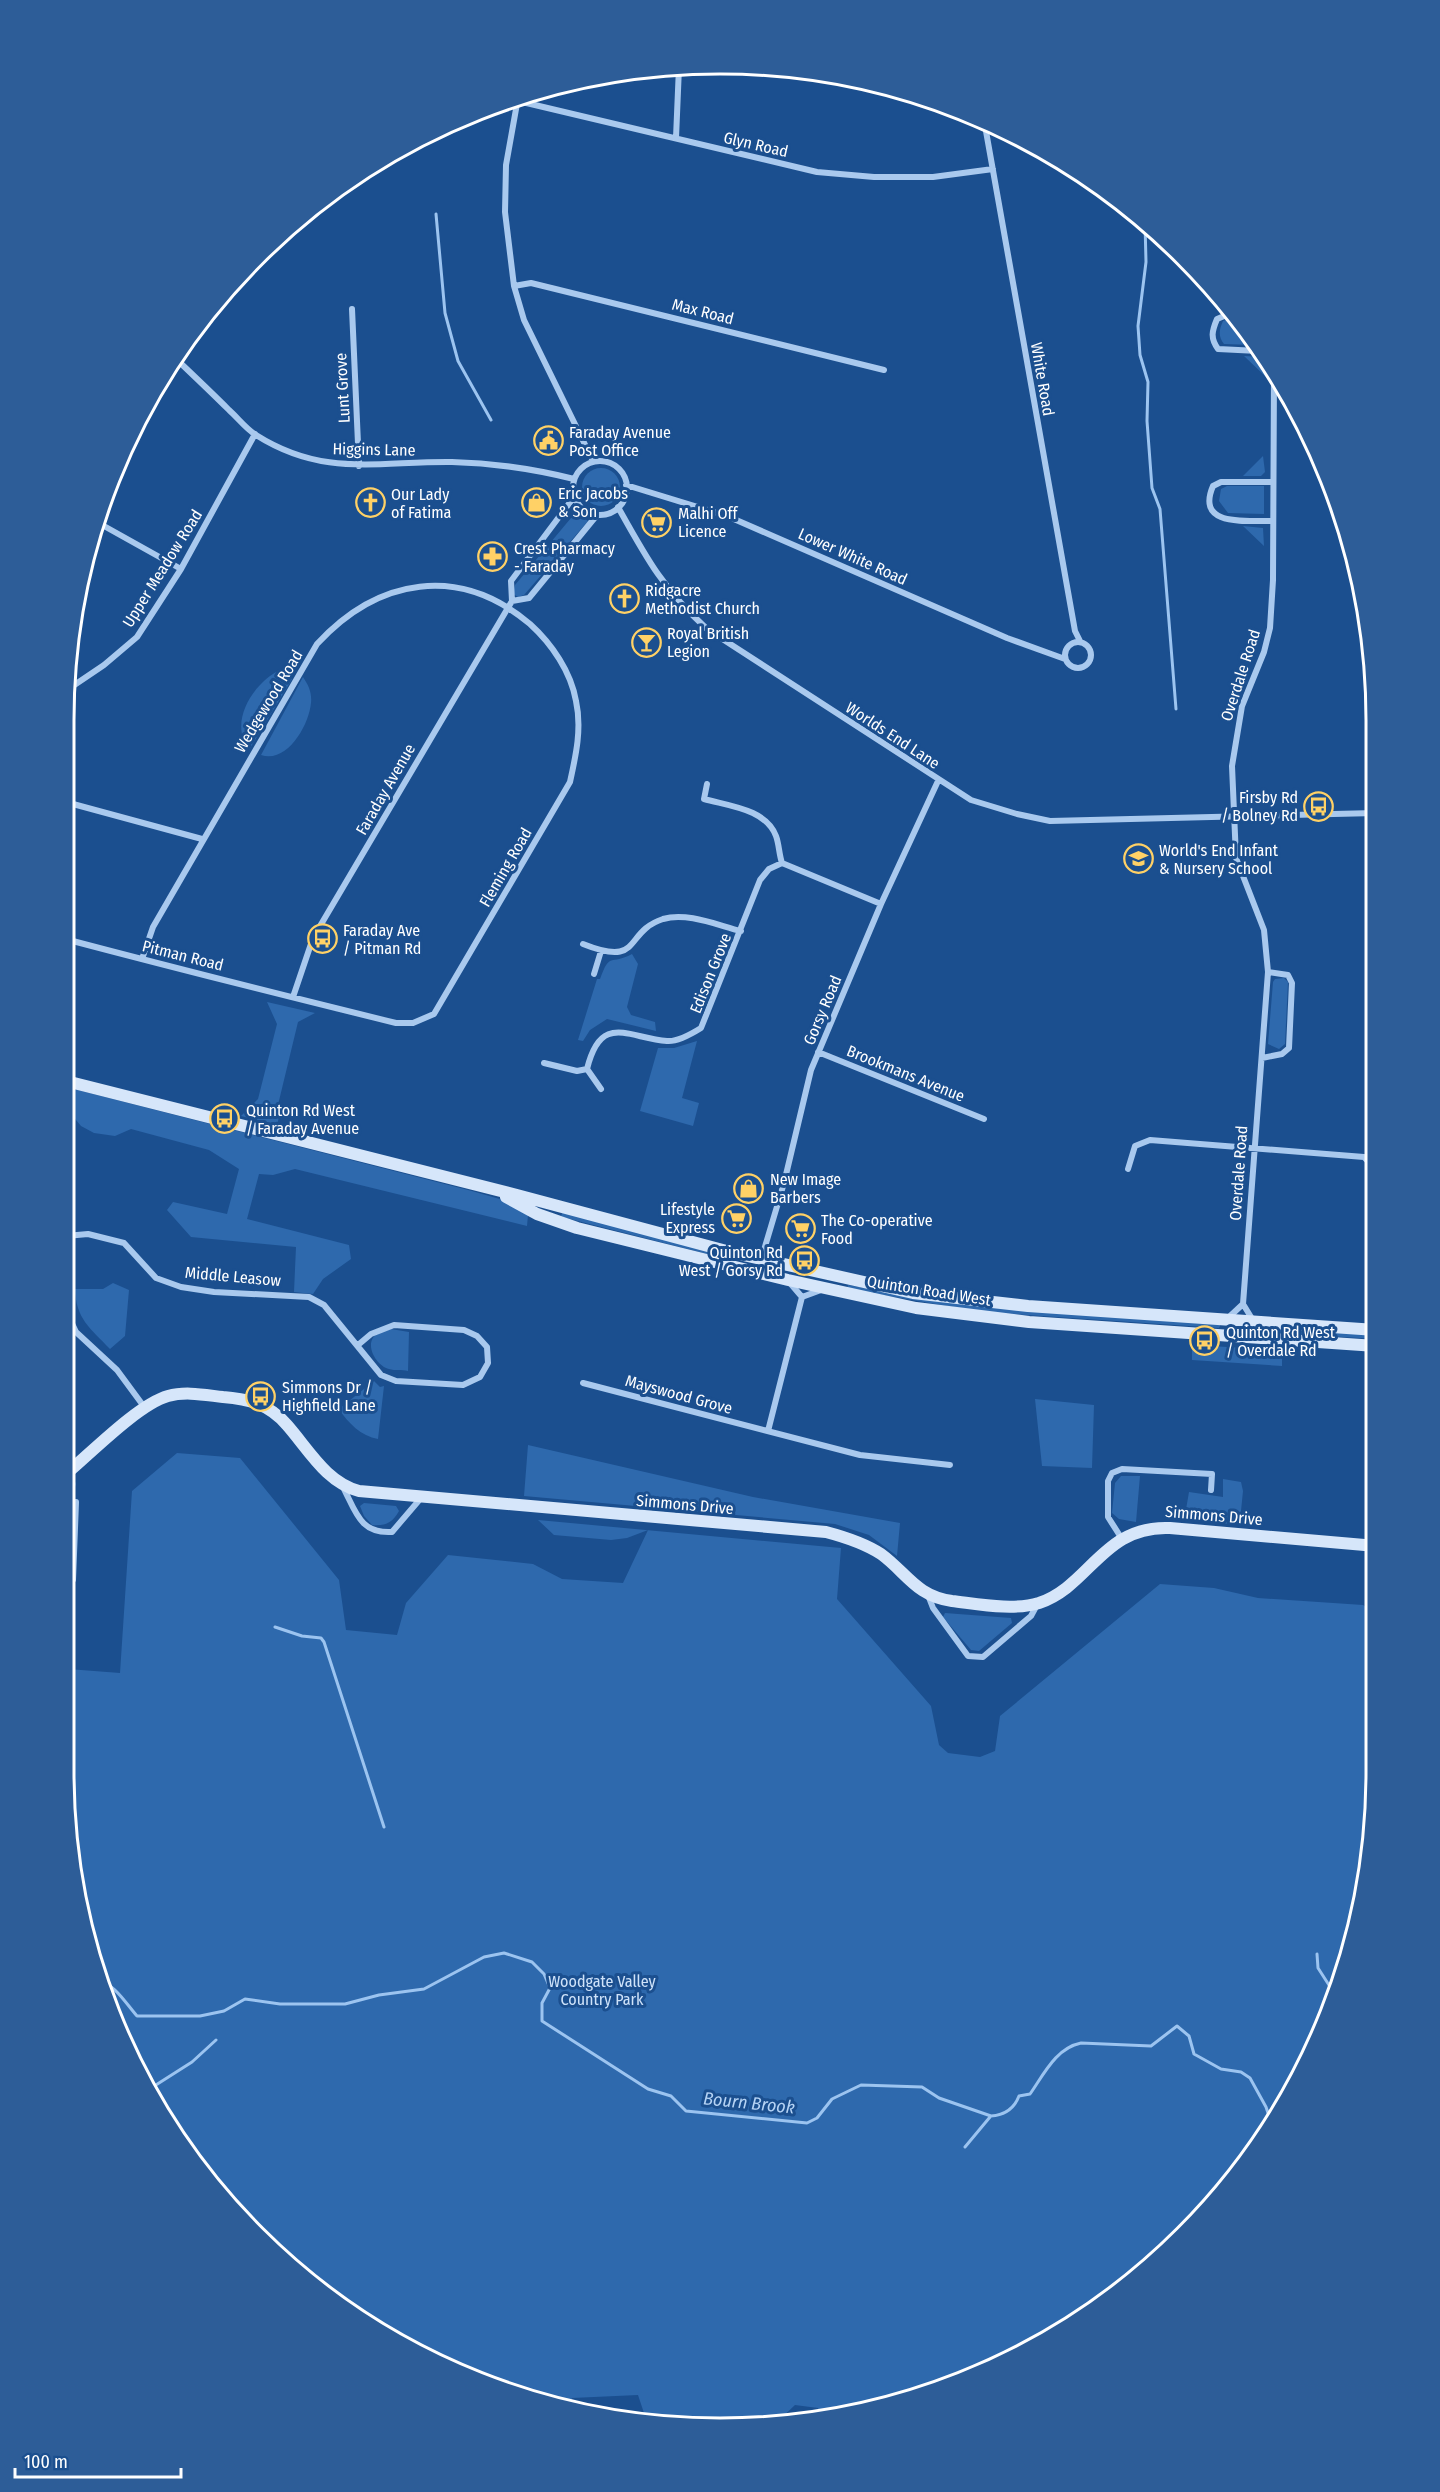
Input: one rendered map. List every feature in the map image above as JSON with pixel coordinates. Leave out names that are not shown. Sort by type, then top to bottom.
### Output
[{"type":"street","points":[[676,138],[679,75]]},
{"type":"street","name":"Glyn Road","points":[[530,103],[730,153],[828,173],[874,177],[933,177],[993,170]]},
{"type":"street","points":[[517,107],[507,165],[505,212],[514,286],[524,320],[593,461]]},
{"type":"street","name":"White Road","points":[[986,131],[1075,631],[1080,641],[1090,649],[1089,662],[1082,668],[1074,668],[1065,659]]},
{"type":"street","name":"Max Road","points":[[514,286],[531,283],[884,370]]},
{"type":"street","name":"Lunt Grove","points":[[352,309],[359,466]]},
{"type":"street","points":[[1224,316],[1217,319],[1212,330],[1213,342],[1218,349],[1251,351]]},
{"type":"street","name":"Higgins Lane","points":[[181,363],[255,435],[302,457],[331,464],[359,466],[451,462],[543,471],[574,479]]},
{"type":"street","name":"Overdale Road","points":[[1243,1304],[1268,972],[1264,930],[1236,858],[1232,766],[1242,706],[1264,652],[1269,628],[1273,580],[1274,387]]},
{"type":"street","name":"Upper Meadow Road","points":[[75,685],[104,665],[137,637],[181,569],[255,435]]},
{"type":"street","points":[[593,461],[613,464],[624,475],[626,485],[624,500],[611,512],[597,515],[582,508],[574,497],[574,479],[582,468],[593,461]]},
{"type":"street","points":[[1273,482],[1221,482],[1213,486],[1210,503],[1214,513],[1222,520],[1273,521]]},
{"type":"street","name":"Lower White Road","points":[[626,485],[727,516],[1007,638],[1065,659]]},
{"type":"street","name":"Faraday Avenue","points":[[293,997],[314,938],[510,603],[511,581],[574,497]]},
{"type":"street","name":"Worlds End Lane","points":[[618,507],[652,569],[677,602],[707,629],[938,781],[980,803],[1050,821],[1366,813]]},
{"type":"street","points":[[510,603],[529,598],[597,515]]},
{"type":"street","points":[[104,526],[181,569]]},
{"type":"street","name":"Wedgewood Road","points":[[142,959],[153,927],[202,839],[317,644],[336,624],[380,596],[410,587],[441,586],[468,590],[510,603]]},
{"type":"street","name":"Fleming Road","points":[[293,997],[396,1023],[413,1023],[434,1014],[570,782],[578,748],[578,722],[570,679],[540,633],[510,603]]},
{"type":"street","points":[[1065,659],[1068,646],[1080,641]]},
{"type":"street","name":"Gorsy Road","points":[[761,1260],[784,1183],[811,1070],[881,904],[938,781]]},
{"type":"street","points":[[707,784],[704,799],[761,816],[772,827],[777,838],[782,863],[881,904]]},
{"type":"street","points":[[74,802],[202,839]]},
{"type":"street","name":"Edison Grove","points":[[587,1069],[592,1048],[605,1036],[625,1031],[669,1042],[701,1028],[760,880],[769,869],[782,863]]},
{"type":"street","name":"Edison Grove","points":[[583,944],[601,951],[621,953],[633,946],[649,926],[664,919],[681,916],[741,931]]},
{"type":"street","name":"Pitman Road","points":[[74,941],[293,997]]},
{"type":"street","points":[[594,974],[601,951]]},
{"type":"street","points":[[1262,1058],[1282,1054],[1289,1048],[1292,983],[1288,975],[1268,972]]},
{"type":"street","name":"Brookmans Avenue","points":[[818,1052],[984,1119]]},
{"type":"street","points":[[544,1063],[577,1071],[587,1069],[602,1089]]},
{"type":"street","name":"Quinton Road West","points":[[74,1083],[761,1260],[913,1293],[1028,1306],[1366,1329]]},
{"type":"street","points":[[1128,1169],[1135,1146],[1150,1140],[1364,1157],[1366,1159]]},
{"type":"street","name":"Quinton Road West","points":[[492,1189],[537,1214],[577,1228],[788,1280],[916,1308],[1008,1319],[1366,1345]]},
{"type":"street","name":"Middle Leasow","points":[[74,1235],[88,1234],[124,1243],[156,1278],[181,1287],[214,1292],[309,1297],[324,1305],[381,1375],[396,1381],[463,1385],[480,1377],[488,1363],[487,1347],[477,1335],[464,1330],[394,1325],[371,1334],[358,1345]]},
{"type":"street","points":[[761,1260],[759,1266],[770,1270],[773,1276]]},
{"type":"street","points":[[802,1298],[826,1288],[828,1281],[811,1276],[807,1271]]},
{"type":"street","points":[[788,1280],[802,1298]]},
{"type":"street","points":[[768,1431],[802,1298]]},
{"type":"street","points":[[1225,1336],[1225,1321],[1243,1304],[1255,1323],[1255,1338]]},
{"type":"street","points":[[74,1328],[117,1370],[145,1408]]},
{"type":"street","name":"Mayswood Grove","points":[[583,1383],[860,1455],[950,1466]]},
{"type":"street","name":"Simmons Drive","points":[[74,1467],[145,1408],[167,1396],[184,1393],[255,1401],[269,1408],[282,1420],[328,1475],[343,1486],[375,1494],[826,1532],[851,1539],[879,1553],[911,1583],[928,1594],[952,1600],[1011,1606],[1038,1603],[1060,1590],[1122,1539],[1143,1529],[1163,1527],[1366,1544]]},
{"type":"street","points":[[1122,1539],[1108,1516],[1108,1481],[1112,1473],[1122,1469],[1212,1474],[1211,1490]]},
{"type":"street","name":"Simmons Drive","points":[[343,1486],[363,1524],[377,1533],[392,1532],[421,1497]]},
{"type":"street","points":[[74,1511],[76,1502]]},
{"type":"street","name":"Simmons Drive","points":[[928,1594],[933,1608],[968,1656],[983,1657],[1031,1616],[1038,1603]]},
{"type":"green space","points":[[1228,319],[1246,345],[1224,344],[1220,336],[1223,321]]},
{"type":"green space","points":[[1244,356],[1255,357],[1266,377]]},
{"type":"green space","points":[[1263,456],[1265,472],[1261,476],[1243,476]]},
{"type":"green space","points":[[601,468],[608,469],[614,474],[619,480],[619,494],[614,500],[608,505],[601,506],[594,505],[588,500],[583,494],[582,487],[583,480],[588,474],[594,469]]},
{"type":"green space","points":[[1227,486],[1264,486],[1264,514],[1228,513],[1219,501],[1221,489]]},
{"type":"green space","points":[[576,512],[588,521],[524,595],[518,597],[513,594],[515,585]]},
{"type":"green space","points":[[1243,526],[1263,528],[1264,546]]},
{"type":"green space","points":[[276,672],[291,673],[292,679],[249,750],[243,740],[242,717],[251,696]]},
{"type":"green space","points":[[303,677],[310,690],[311,699],[306,722],[295,741],[280,754],[261,755]]},
{"type":"green space","points":[[632,954],[638,964],[627,1007],[631,1015],[655,1022],[656,1031],[607,1019],[590,1030],[583,1041],[578,1040],[597,979],[600,979],[609,962]]},
{"type":"green space","points":[[1284,978],[1288,982],[1285,1044],[1279,1049],[1268,1044],[1273,982],[1275,979]]},
{"type":"green space","points":[[267,1002],[315,1013],[298,1022],[277,1109],[280,1113],[277,1125],[241,1116],[258,1099],[277,1024]]},
{"type":"green space","points":[[697,1041],[682,1098],[699,1103],[693,1126],[640,1111],[658,1048],[674,1048]]},
{"type":"green space","points":[[74,1089],[513,1203],[528,1215],[527,1226],[295,1169],[273,1175],[259,1174],[247,1219],[349,1245],[351,1259],[323,1279],[313,1294],[294,1292],[296,1247],[191,1237],[167,1210],[173,1202],[227,1214],[239,1169],[209,1150],[131,1129],[115,1136],[94,1133],[81,1126],[74,1118]]},
{"type":"green space","points":[[563,1211],[730,1257],[727,1259],[566,1218],[561,1216]]},
{"type":"green space","points":[[113,1283],[129,1290],[125,1336],[110,1349],[90,1329],[81,1316],[75,1289],[103,1289]]},
{"type":"green space","points":[[848,1285],[910,1296],[1220,1323],[1220,1326],[1219,1328],[983,1312],[847,1289]]},
{"type":"green space","points":[[1265,1326],[1366,1332],[1366,1338],[1264,1332]]},
{"type":"green space","points":[[391,1329],[409,1332],[408,1371],[391,1370],[384,1367],[373,1354],[371,1343],[373,1338],[378,1333]]},
{"type":"green space","points":[[1192,1345],[1282,1350],[1282,1366],[1192,1360]]},
{"type":"green space","points":[[374,1381],[380,1387],[384,1386],[378,1439],[356,1428],[339,1409]]},
{"type":"green space","points":[[1035,1399],[1094,1405],[1092,1468],[1042,1466]]},
{"type":"green space","points":[[528,1445],[753,1497],[900,1523],[897,1556],[869,1535],[835,1524],[524,1496]]},
{"type":"green space","name":"Woodgate Valley Country Park","points":[[177,1453],[240,1458],[339,1580],[346,1630],[397,1635],[406,1603],[448,1555],[533,1564],[562,1579],[623,1583],[648,1530],[841,1548],[837,1599],[931,1706],[939,1745],[948,1753],[980,1757],[995,1751],[1000,1716],[1160,1584],[1214,1588],[1258,1598],[1363,1605],[1366,1607],[1366,1772],[1361,1856],[1354,1898],[1332,1980],[1300,2058],[1258,2131],[1233,2166],[1177,2229],[1146,2258],[1114,2285],[1043,2332],[1006,2352],[928,2384],[846,2406],[818,2411],[818,2408],[795,2405],[785,2415],[720,2418],[678,2417],[644,2414],[638,2395],[572,2398],[571,2400],[553,2396],[512,2384],[434,2352],[361,2310],[326,2285],[263,2229],[234,2198],[207,2166],[160,2095],[140,2058],[108,1980],[86,1898],[79,1856],[75,1814],[74,1669],[120,1673],[132,1491]]},
{"type":"green space","points":[[1121,1476],[1140,1476],[1136,1522],[1119,1519],[1112,1513],[1115,1483]]},
{"type":"green space","points":[[1223,1479],[1241,1482],[1243,1491],[1240,1521],[1233,1524],[1184,1521],[1189,1492],[1223,1497]]},
{"type":"green space","points":[[364,1503],[396,1506],[399,1511],[388,1523],[372,1525],[364,1516],[360,1506]]},
{"type":"green space","points":[[538,1520],[648,1530],[627,1538],[611,1540],[554,1535]]},
{"type":"green space","points":[[945,1613],[1011,1618],[1012,1623],[979,1651],[971,1650],[943,1617]]},
{"type":"waterway","points":[[436,214],[445,313],[458,361],[491,420]]},
{"type":"waterway","points":[[1145,233],[1146,262],[1138,326],[1140,355],[1148,382],[1147,421],[1152,488],[1160,509],[1176,709]]},
{"type":"waterway","points":[[275,1627],[302,1636],[321,1638],[324,1642],[384,1827]]},
{"type":"waterway","name":"Bourn Brook","points":[[110,1986],[137,2016],[200,2016],[224,2011],[245,1999],[280,2004],[345,2004],[379,1995],[424,1989],[484,1957],[504,1953],[532,1962],[544,1974],[550,1988],[542,2003],[542,2021],[648,2089],[671,2096],[686,2111],[807,2123],[817,2118],[832,2099],[861,2085],[922,2087],[939,2098],[991,2116],[1001,2114],[1012,2108],[1019,2096],[1030,2094],[1051,2063],[1064,2050],[1081,2043],[1151,2046],[1177,2026],[1189,2036],[1194,2054],[1221,2069],[1241,2072],[1250,2078],[1268,2114]]},
{"type":"waterway","points":[[1317,1954],[1318,1968],[1330,1986]]},
{"type":"waterway","points":[[155,2086],[192,2062],[216,2040]]},
{"type":"waterway","points":[[965,2147],[990,2117]]},
{"type":"place","name":"Faraday Avenue Post Office","points":[[548,441]]},
{"type":"place","name":"Eric Jacobs & Son","points":[[537,502]]},
{"type":"place","name":"Our Lady of Fatima","points":[[370,503]]},
{"type":"place","name":"Malhi Off Licence","points":[[657,522]]},
{"type":"place","name":"Crest Pharmacy - Faraday","points":[[493,557]]},
{"type":"place","name":"Ridgacre Methodist Church","points":[[624,599]]},
{"type":"place","name":"Royal British Legion","points":[[646,642]]},
{"type":"place","name":"Firsby Rd / Bolney Rd","points":[[1319,806]]},
{"type":"place","name":"World's End Infant & Nursery School","points":[[1138,859]]},
{"type":"place","name":"Faraday Ave / Pitman Rd","points":[[322,939]]},
{"type":"place","name":"Quinton Rd West / Faraday Avenue","points":[[225,1119]]},
{"type":"place","name":"New Image Barbers","points":[[749,1188]]},
{"type":"place","name":"Lifestyle Express","points":[[736,1218]]},
{"type":"place","name":"The Co-operative Food","points":[[800,1229]]},
{"type":"place","name":"Quinton Rd West / Gorsy Rd","points":[[804,1261]]},
{"type":"place","name":"Quinton Rd West / Overdale Rd","points":[[1205,1341]]},
{"type":"place","name":"Simmons Dr / Highfield Lane","points":[[261,1396]]}]
